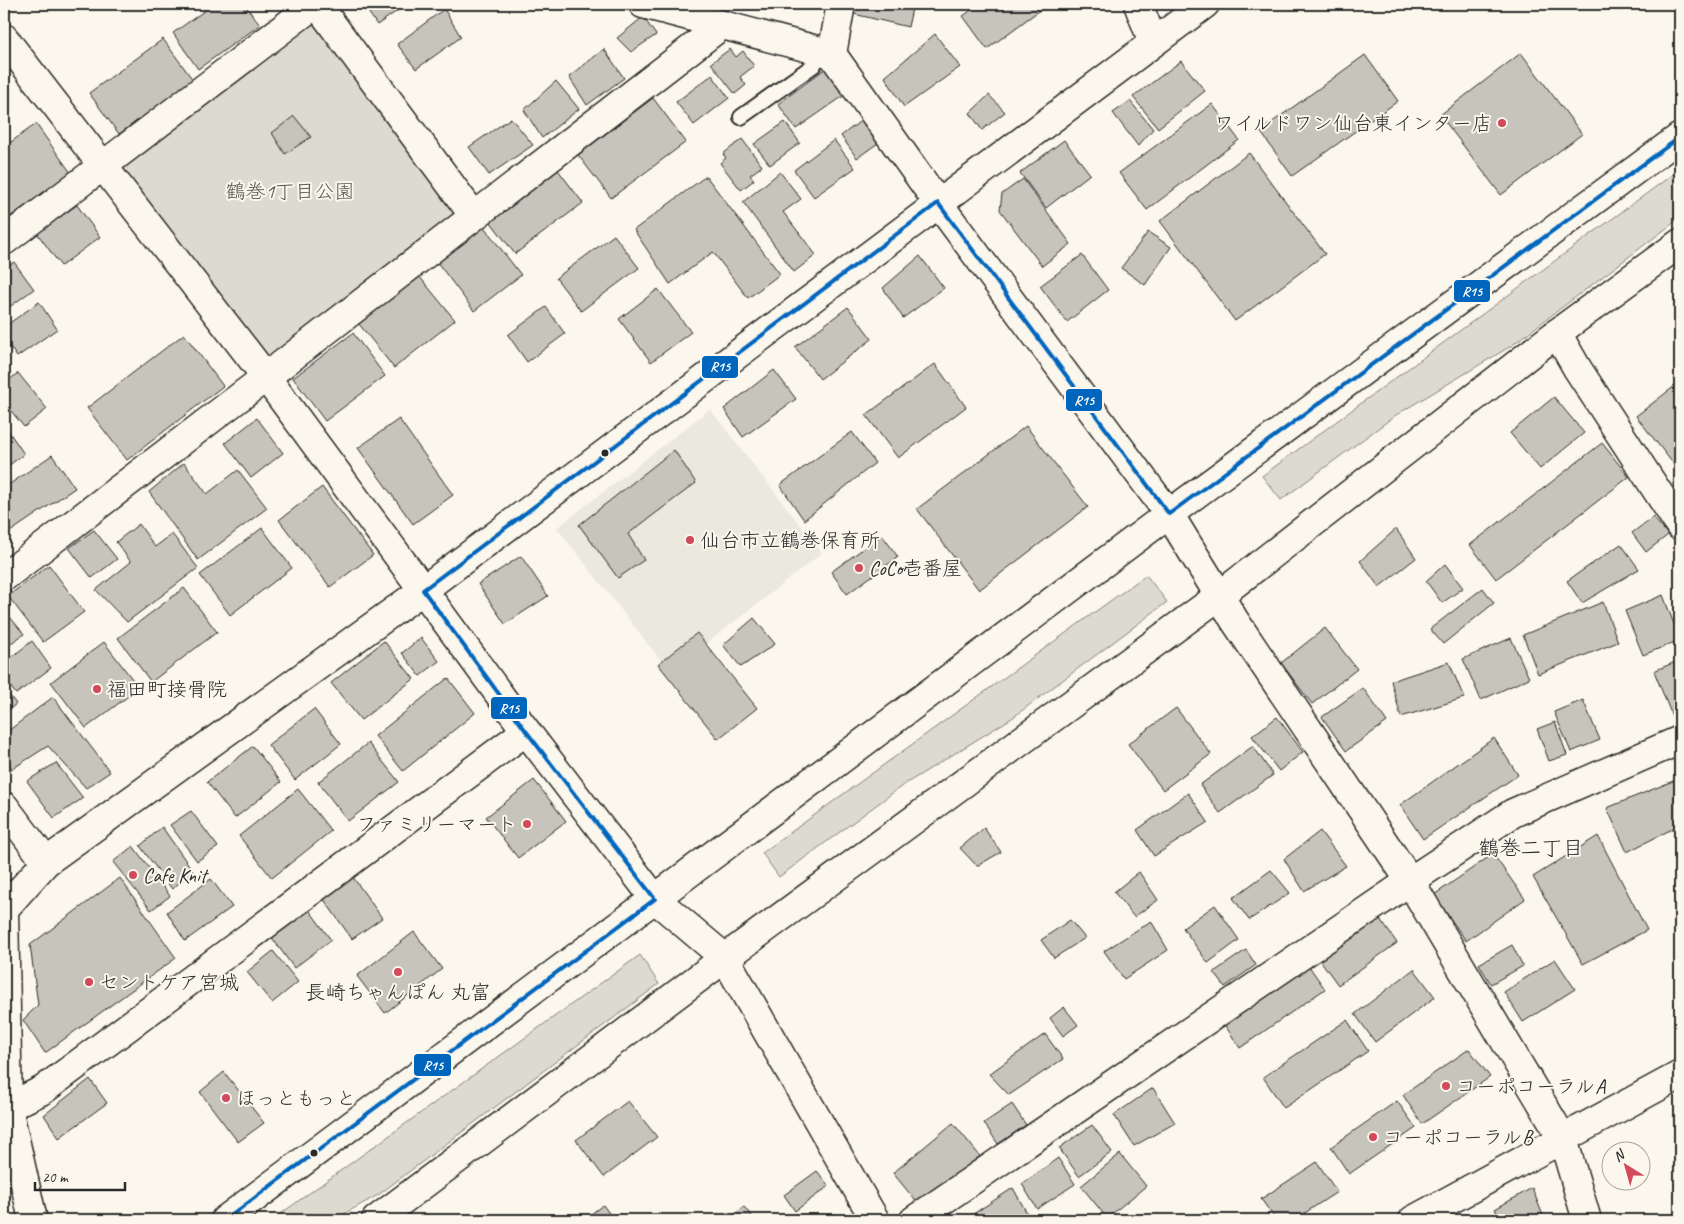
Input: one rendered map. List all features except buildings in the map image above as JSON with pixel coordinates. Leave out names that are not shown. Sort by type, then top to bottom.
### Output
[{"type":"street","points":[[4,241],[316,4],[474,216]]},
{"type":"street","points":[[643,4],[825,52],[1168,514],[1219,596],[1410,881],[1563,1139],[1587,1220]]},
{"type":"street","points":[[825,52],[841,4]]},
{"type":"street","points":[[1138,4],[1153,42]]},
{"type":"street","points":[[32,1220],[6,1109],[4,909],[46,862],[423,590],[1204,4]]},
{"type":"street","points":[[4,577],[722,25]]},
{"type":"street","points":[[4,38],[266,377],[526,731],[655,899],[725,958],[875,1220]]},
{"type":"street","points":[[225,1220],[1168,514],[1680,137]]},
{"type":"street","points":[[376,1220],[725,958],[1219,596],[1557,334],[1680,243]]},
{"type":"street","points":[[1557,334],[1680,526]]},
{"type":"street","points":[[6,1109],[44,1090],[526,731]]},
{"type":"street","points":[[914,1220],[1410,881],[1513,813],[1680,740]]},
{"type":"street","points":[[4,806],[46,862]]},
{"type":"street","points":[[1413,1220],[1680,1075]]},
{"type":"lane","points":[[741,118],[814,65],[825,52]]},
{"type":"shaded area","name":"仙台市立鶴巻保育所","points":[[710,409],[822,553],[670,672],[557,528]]},
{"type":"green space","name":"鶴巻1丁目公園","points":[[315,4],[474,216],[266,377],[102,166]]},
{"type":"green space","points":[[1680,169],[1680,218],[1511,346],[1396,415],[1281,500],[1262,476]]},
{"type":"green space","points":[[1146,575],[1167,602],[1012,718],[902,786],[779,877],[762,853]]},
{"type":"green space","points":[[640,955],[659,984],[378,1195],[333,1220],[272,1220]]},
{"type":"transit line","name":"R15","points":[[225,1220],[655,899],[526,731],[423,590],[938,203],[1169,514],[1680,137]]},
{"type":"place","name":"ワイルドワン仙台東インター店","points":[[1502,123]]},
{"type":"place","name":"仙台市立鶴巻保育所","points":[[690,540]]},
{"type":"place","name":"CoCo壱番屋","points":[[859,568]]},
{"type":"place","name":"福田町接骨院","points":[[97,689]]},
{"type":"place","name":"ファミリーマート","points":[[527,824]]},
{"type":"place","name":"Cafe Knit","points":[[133,875]]},
{"type":"place","name":"長崎ちゃんぽん 丸富","points":[[398,972]]},
{"type":"place","name":"セントケア宮城","points":[[89,982]]},
{"type":"place","name":"コーポコーラルA","points":[[1446,1086]]},
{"type":"place","name":"ほっともっと","points":[[226,1098]]},
{"type":"place","name":"コーポコーラルB","points":[[1373,1137]]},
{"type":"district","name":"鶴巻二丁目","points":[[1531,848]]}]
